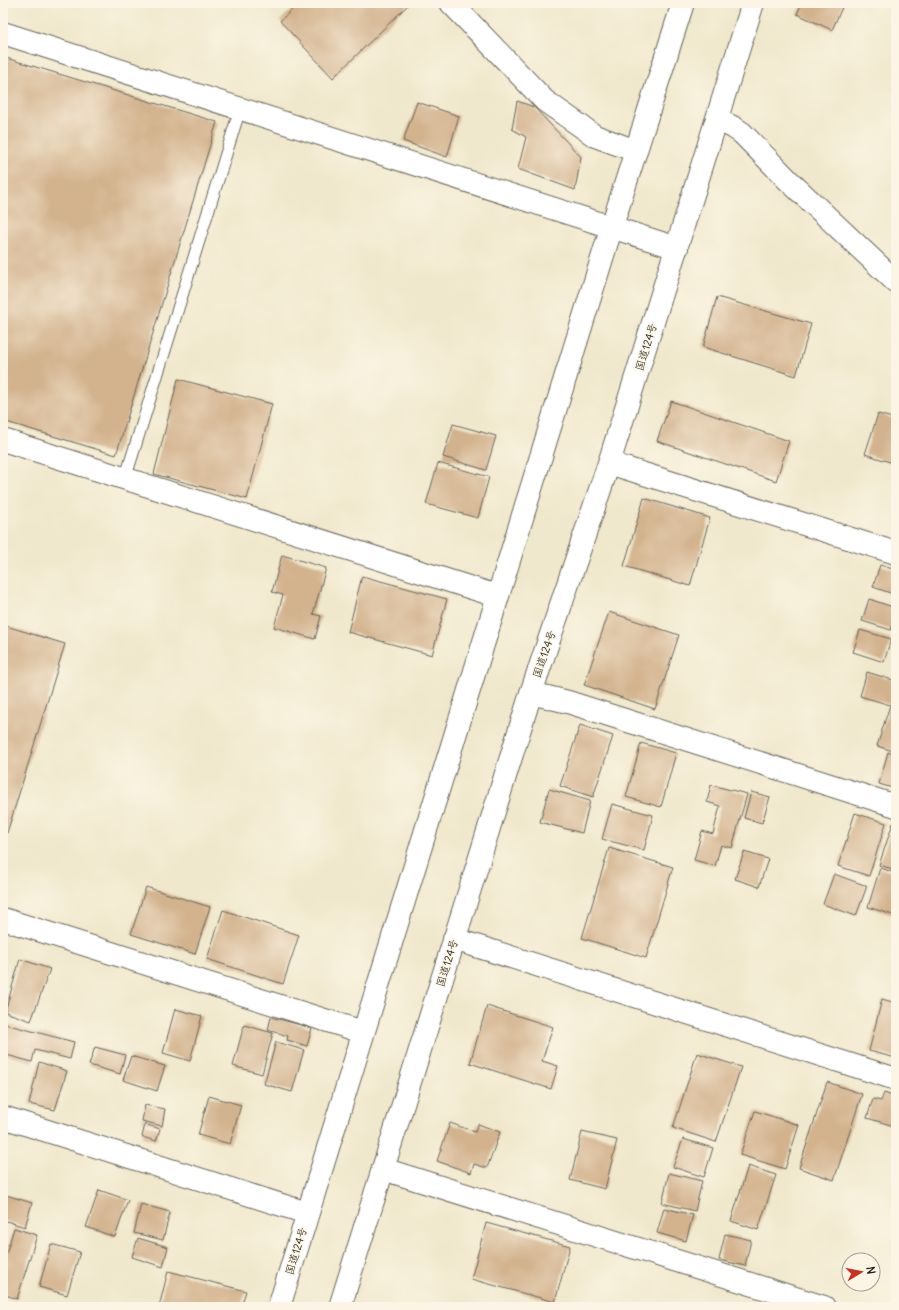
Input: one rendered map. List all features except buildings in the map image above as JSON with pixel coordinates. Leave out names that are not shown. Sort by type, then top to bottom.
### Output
[{"type":"main road","points":[[451,3],[545,101],[596,136],[636,151]]},
{"type":"main road","name":"国道124号","points":[[279,1307],[497,596],[682,3]]},
{"type":"main road","name":"国道124号","points":[[340,1307],[531,693],[610,463],[753,3]]},
{"type":"main road","points":[[3,33],[612,226],[677,248]]},
{"type":"main road","points":[[716,120],[733,127],[742,133],[789,181],[896,282]]},
{"type":"main road","points":[[3,440],[497,596]]},
{"type":"main road","points":[[610,463],[896,553]]},
{"type":"main road","points":[[531,693],[575,705],[896,806]]},
{"type":"main road","points":[[3,919],[363,1032]]},
{"type":"main road","points":[[454,939],[896,1079]]},
{"type":"main road","points":[[3,1117],[307,1213]]},
{"type":"main road","points":[[383,1169],[824,1307]]},
{"type":"lane","points":[[125,479],[240,109]]}]
